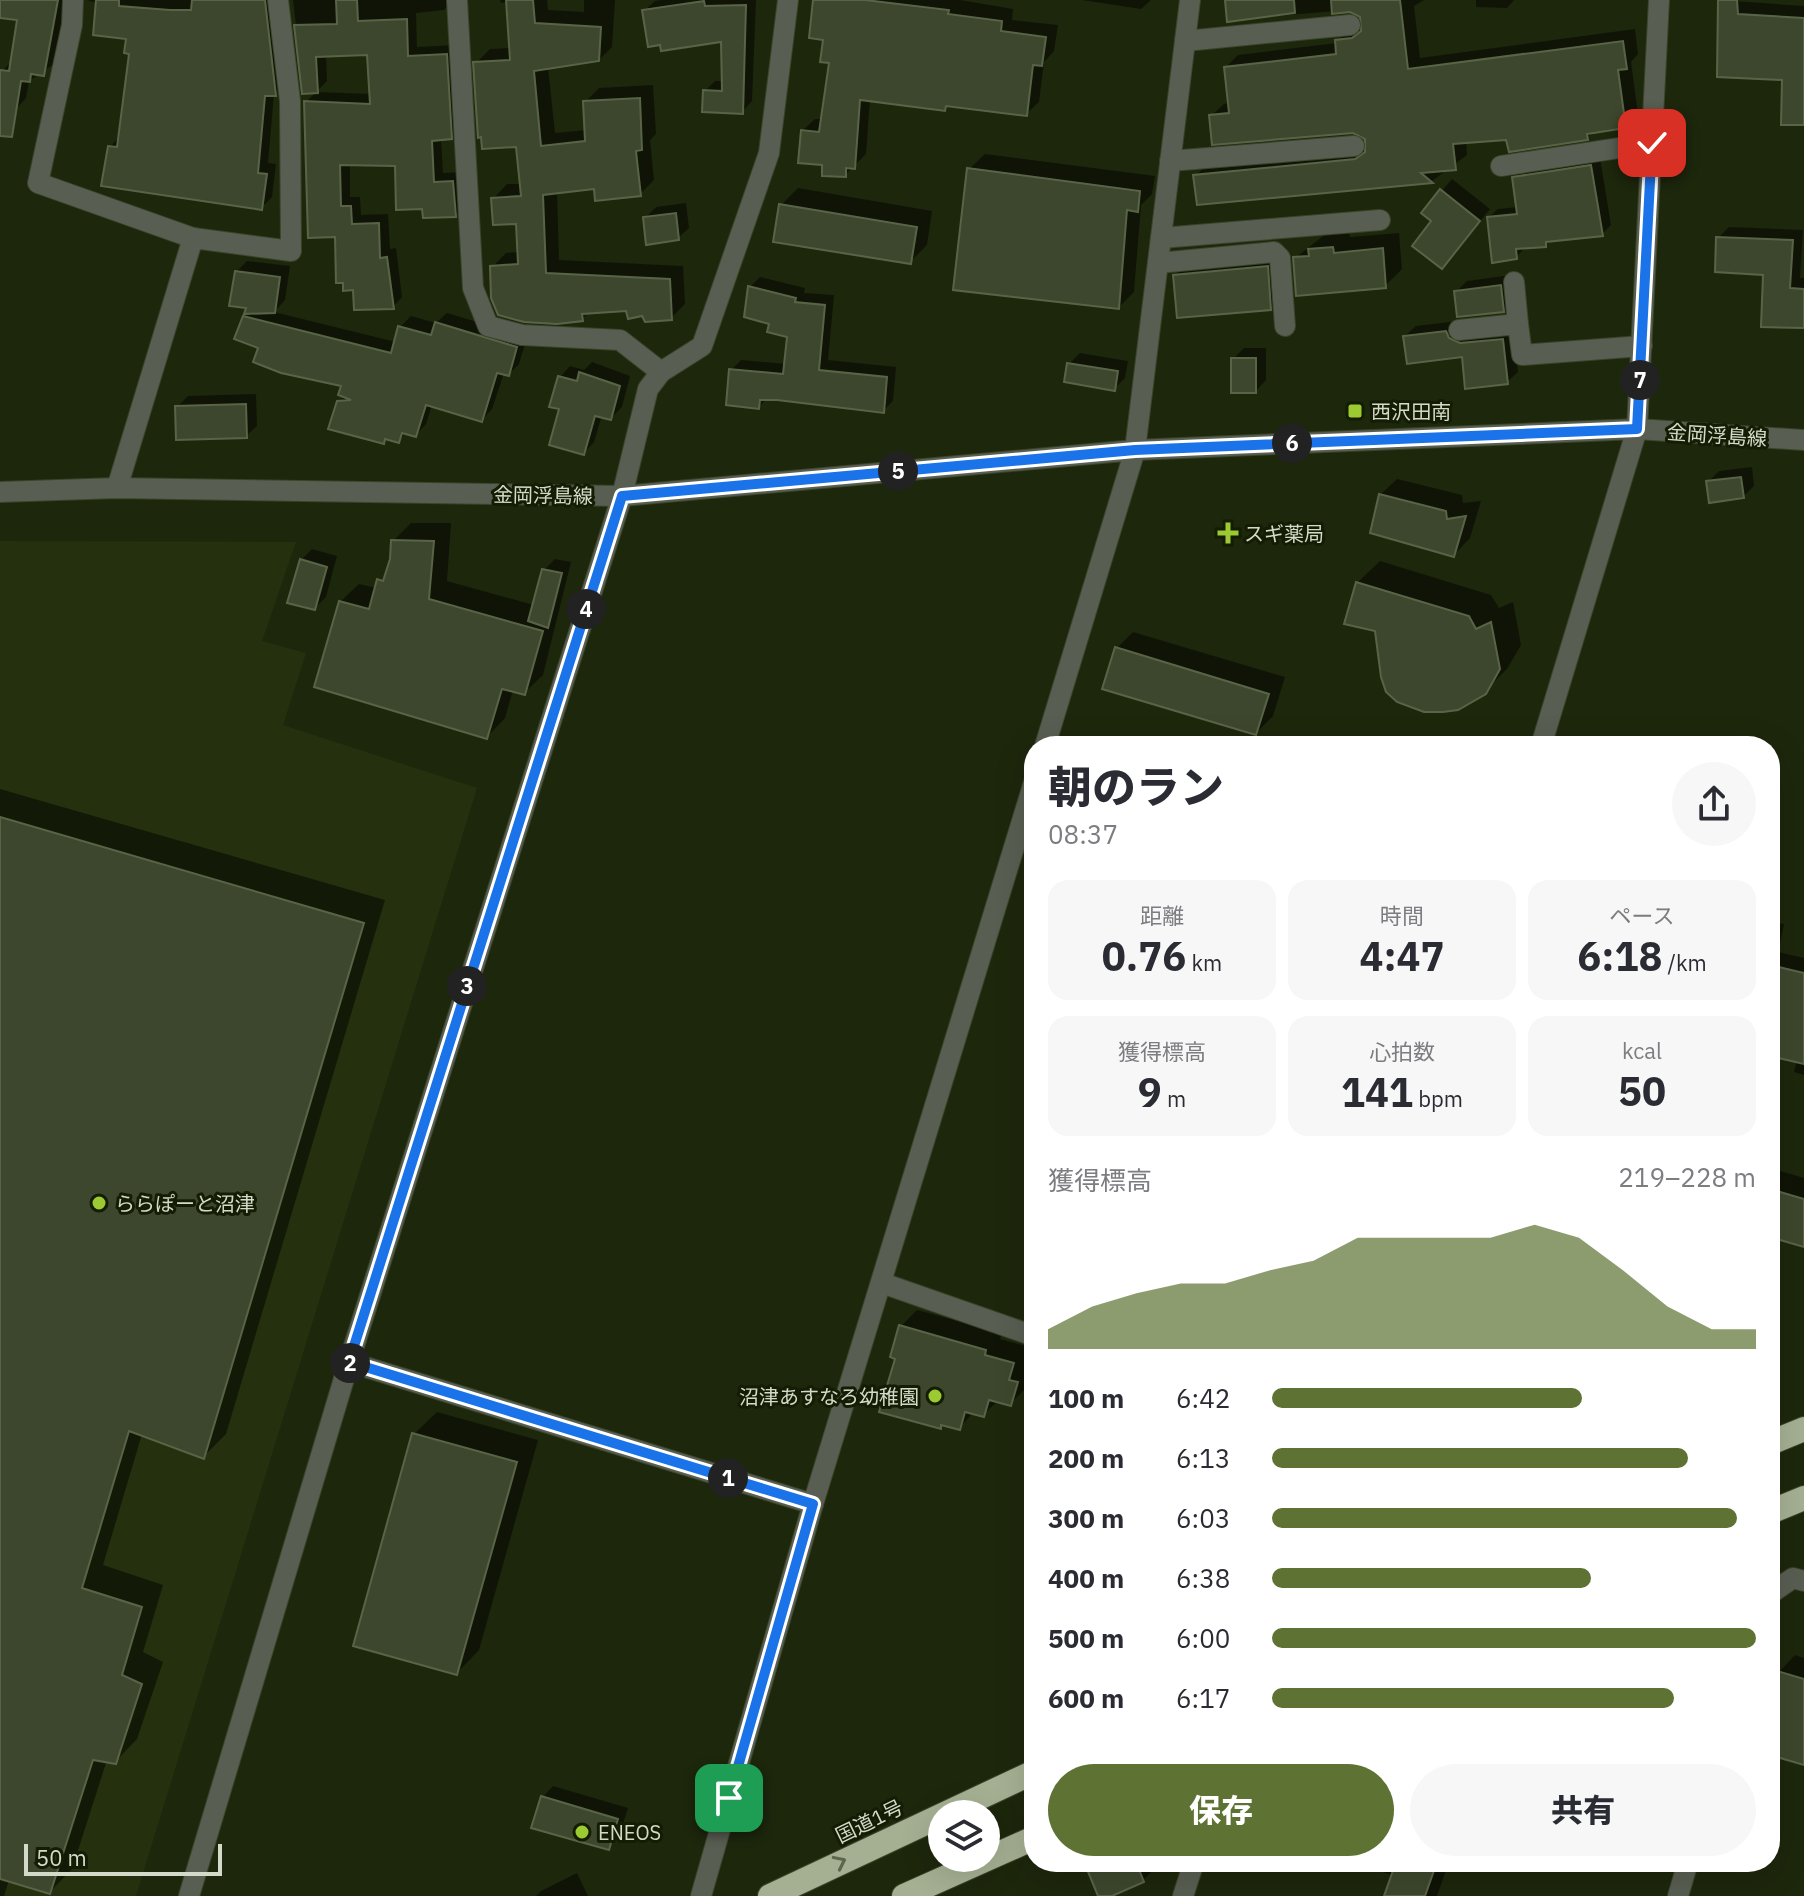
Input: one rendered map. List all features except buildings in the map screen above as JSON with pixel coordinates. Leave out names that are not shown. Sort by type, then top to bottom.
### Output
[{"type":"highway","points":[[1780,1439],[1804,1429]]},
{"type":"highway","points":[[1780,1508],[1804,1498]]},
{"type":"highway","name":"国道1号","points":[[770,1896],[1024,1777]]},
{"type":"highway","points":[[904,1896],[1024,1842]]},
{"type":"street","points":[[73,0],[72,25],[38,183],[193,238],[291,251],[290,101],[278,0]]},
{"type":"street","points":[[457,0],[473,288],[488,326],[522,335],[620,340],[661,372]]},
{"type":"street","points":[[189,1896],[349,1362],[622,496],[648,389],[661,372],[702,346],[769,153],[788,0]]},
{"type":"street","points":[[1048,736],[1135,450],[1190,0]]},
{"type":"street","points":[[1544,736],[1637,429],[1659,0]]},
{"type":"street","points":[[1185,41],[1350,25]]},
{"type":"street","points":[[1501,166],[1652,143]]},
{"type":"street","points":[[1170,161],[1354,146]]},
{"type":"street","points":[[1161,238],[1380,220]]},
{"type":"street","points":[[117,488],[193,238]]},
{"type":"street","points":[[1158,263],[1274,252],[1280,258],[1285,326]]},
{"type":"street","points":[[1514,282],[1522,355],[1642,346]]},
{"type":"street","points":[[1459,330],[1518,324]]},
{"type":"street","name":"金岡浮島線","points":[[0,492],[117,488],[622,496],[1135,450],[1637,429],[1804,440]]},
{"type":"street","points":[[701,1896],[813,1504],[1024,815]]},
{"type":"street","points":[[882,1283],[1024,1333]]},
{"type":"street","points":[[349,1362],[813,1504]]},
{"type":"street","points":[[1780,1587],[1793,1578],[1804,1581]]},
{"type":"street","points":[[1183,1896],[1191,1872]]},
{"type":"street","points":[[1678,1896],[1685,1872]]},
{"type":"shaded area","name":"ららぽーと沼津","points":[[0,541],[296,542],[262,641],[306,653],[283,725],[477,788],[136,1896],[0,1896]]},
{"type":"place","name":"西沢田南","points":[[1355,411]]},
{"type":"place","name":"スギ薬局","points":[[1228,533]]},
{"type":"place","name":"ららぽーと沼津","points":[[99,1203]]},
{"type":"place","name":"沼津あすなろ幼稚園","points":[[935,1396]]},
{"type":"place","name":"ENEOS","points":[[582,1832]]},
{"type":"route","points":[[729,1798],[813,1504],[349,1362],[622,496],[1135,450],[1637,429],[1652,143]]}]
